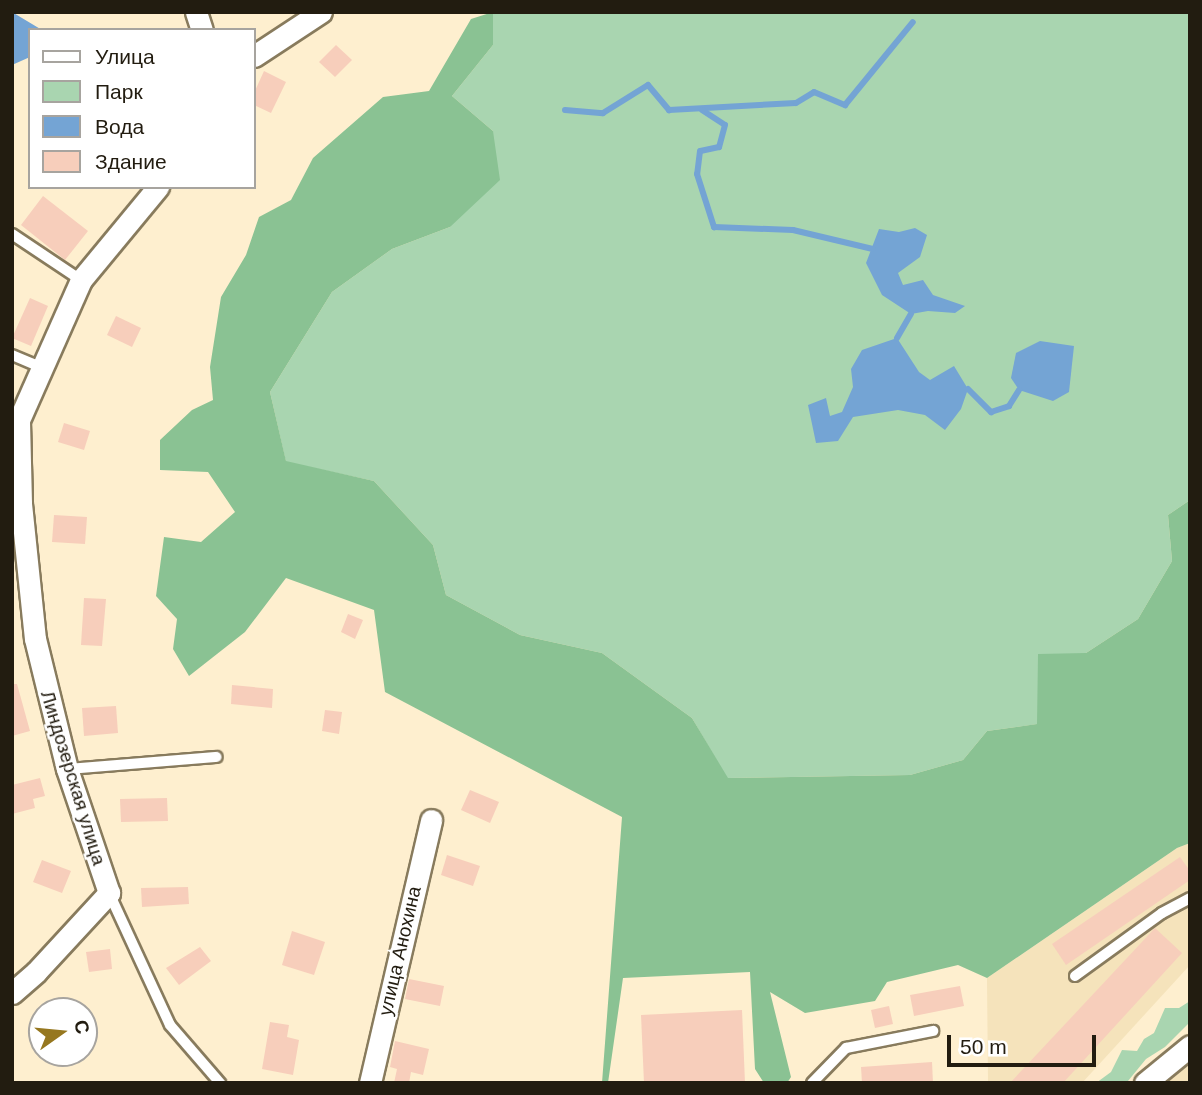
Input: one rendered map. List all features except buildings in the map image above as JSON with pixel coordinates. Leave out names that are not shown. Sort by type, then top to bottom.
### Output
[{"type":"street","points":[[256,55],[321,12]]},
{"type":"street","name":"Линдозерская улица","points":[[109,892],[67,769],[35,639],[21,503],[19,420],[80,280],[156,189]]},
{"type":"street","name":"улица Анохина","points":[[370,1083],[431,820]]},
{"type":"street","points":[[12,993],[36,972],[109,892]]},
{"type":"street","points":[[1145,1083],[1190,1046]]},
{"type":"lane","points":[[12,234],[80,280]]},
{"type":"lane","points":[[12,355],[40,367]]},
{"type":"lane","points":[[67,769],[217,757]]},
{"type":"lane","points":[[109,892],[170,1025],[220,1083]]},
{"type":"lane","points":[[1075,976],[1162,913],[1190,898]]},
{"type":"lane","points":[[812,1083],[846,1048],[933,1031]]},
{"type":"shaded area","points":[[1190,843],[1190,965],[1082,1083],[988,1083],[987,978],[1177,848]]},
{"type":"shaded area","points":[[1190,1061],[1190,1083],[1162,1083]]},
{"type":"green space","points":[[493,12],[1190,12],[1190,500],[1168,515],[1172,561],[1138,619],[1086,653],[1038,724],[987,731],[963,760],[910,775],[727,778],[692,718],[602,653],[520,635],[446,595],[433,545],[374,481],[286,462],[270,392],[332,292],[392,249],[450,227],[493,131],[452,96],[493,45]]},
{"type":"green space","points":[[493,12],[493,45],[452,96],[493,131],[500,180],[450,227],[392,249],[332,292],[270,392],[286,461],[374,481],[433,545],[446,595],[520,635],[602,653],[692,718],[728,778],[910,775],[963,760],[987,731],[1037,724],[1038,654],[1086,653],[1138,619],[1172,561],[1168,515],[1190,500],[1190,843],[1177,848],[987,978],[958,965],[887,982],[875,1001],[805,1013],[770,992],[791,1077],[787,1083],[764,1083],[755,1069],[750,972],[623,978],[608,1083],[602,1083],[622,817],[385,692],[374,610],[286,578],[245,632],[189,676],[173,649],[177,619],[156,596],[164,537],[201,542],[235,512],[208,472],[160,470],[160,440],[192,410],[213,400],[210,367],[221,297],[246,255],[259,217],[291,200],[313,158],[383,97],[429,91],[471,19]]},
{"type":"green space","points":[[1190,1001],[1190,1022],[1165,1047],[1146,1059],[1128,1081],[1096,1083],[1111,1072],[1122,1050],[1137,1051],[1144,1039],[1154,1033],[1165,1008],[1179,1008]]},
{"type":"water","points":[[12,12],[39,28],[28,28],[28,58],[12,65]]},
{"type":"water","points":[[915,228],[927,235],[920,257],[898,273],[903,285],[923,280],[933,295],[965,306],[955,313],[928,311],[911,314],[882,295],[866,263],[879,229],[899,232]]},
{"type":"water","points":[[897,338],[919,372],[930,380],[954,366],[968,389],[961,409],[945,430],[925,415],[898,410],[853,417],[838,441],[816,443],[808,405],[826,398],[830,416],[842,412],[853,387],[851,369],[862,350]]},
{"type":"water","points":[[1040,341],[1074,346],[1069,392],[1053,401],[1019,390],[1011,378],[1016,353]]},
{"type":"waterway","points":[[565,110],[603,113],[648,85],[669,110],[796,103],[814,92],[845,105],[913,22]]},
{"type":"waterway","points":[[702,110],[725,125],[719,147],[700,151],[697,174],[714,227],[793,230],[873,249]]},
{"type":"waterway","points":[[897,338],[911,314]]},
{"type":"waterway","points":[[968,389],[991,412],[1009,406],[1019,390]]}]
